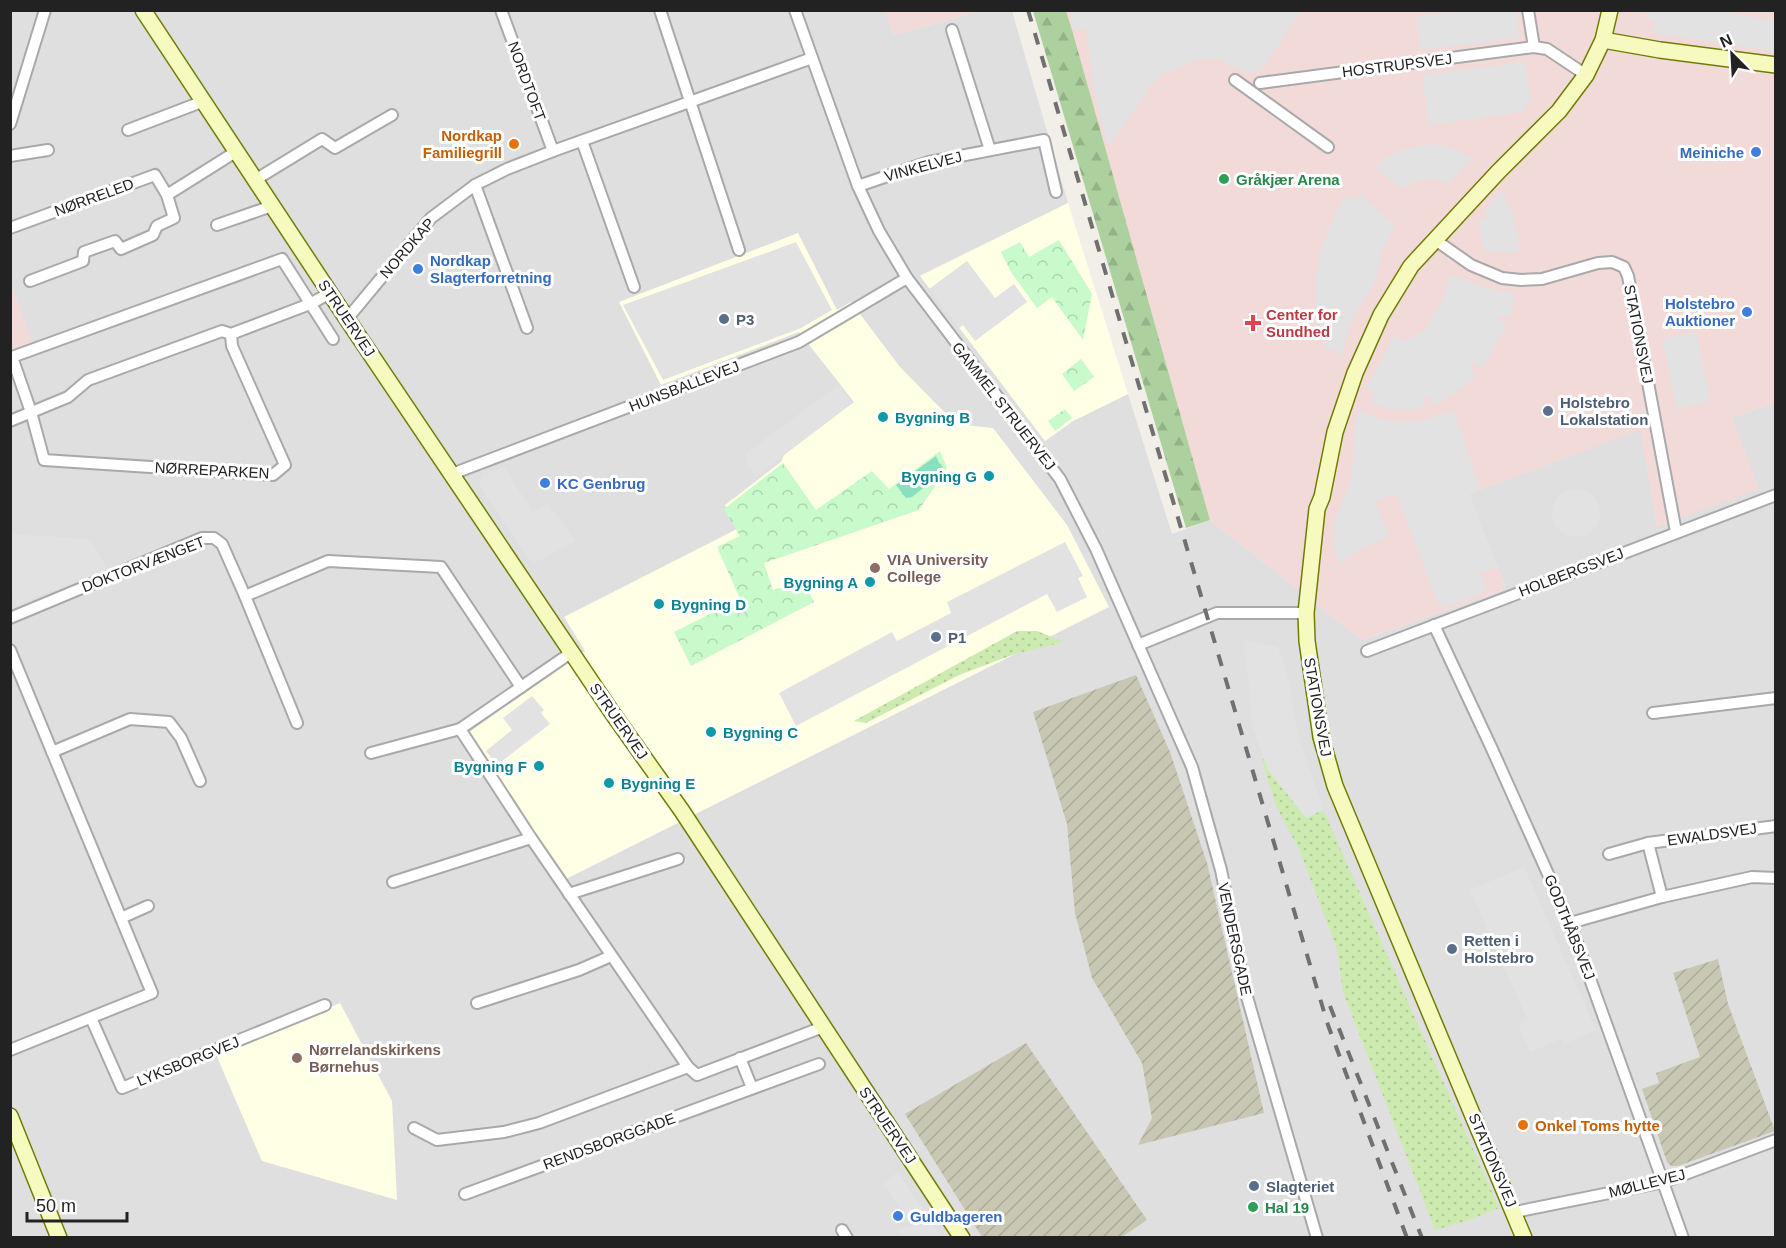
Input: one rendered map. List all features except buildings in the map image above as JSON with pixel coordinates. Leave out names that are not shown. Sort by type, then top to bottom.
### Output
[{"type":"street","points":[[10,124],[45,10]]},
{"type":"street","name":"STRUERVEJ","points":[[143,10],[347,319],[682,811],[962,1238]]},
{"type":"street","name":"NORDTOFT","points":[[501,10],[553,152]]},
{"type":"street","points":[[660,10],[739,250]]},
{"type":"street","name":"GAMMEL STRUERVEJ","points":[[795,10],[858,186],[879,231],[907,278],[1060,479],[1078,511],[1138,645]]},
{"type":"street","points":[[1528,10],[1534,47],[1546,50],[1586,75]]},
{"type":"street","name":"STATIONSVEJ","points":[[1524,1238],[1335,786],[1321,737],[1306,641],[1306,613],[1317,509],[1322,497],[1335,432],[1355,373],[1381,315],[1411,266],[1434,239],[1528,140],[1559,111],[1586,75],[1603,40],[1610,10]]},
{"type":"street","points":[[952,30],[990,150]]},
{"type":"street","points":[[1603,40],[1660,50],[1776,64]]},
{"type":"street","name":"HOSTRUPSVEJ","points":[[1260,82],[1534,47]]},
{"type":"street","name":"NORDKAP","points":[[347,319],[412,238],[431,218],[475,186],[507,170],[553,152],[812,58]]},
{"type":"street","points":[[1235,80],[1328,147]]},
{"type":"street","points":[[128,130],[204,101]]},
{"type":"street","points":[[255,180],[322,139],[334,148],[392,116]]},
{"type":"street","points":[[582,141],[634,288]]},
{"type":"street","name":"VINKELVEJ","points":[[858,186],[929,162],[1044,141],[1056,192]]},
{"type":"street","points":[[10,156],[48,150]]},
{"type":"street","points":[[30,281],[83,261],[84,252],[115,241],[121,249],[153,235],[157,226],[174,218],[167,195],[237,151]]},
{"type":"street","name":"NØRRELED","points":[[10,228],[154,175],[167,195]]},
{"type":"street","points":[[475,186],[527,328]]},
{"type":"street","points":[[217,225],[272,206]]},
{"type":"street","name":"STATIONSVEJ","points":[[1434,239],[1471,265],[1502,278],[1542,279],[1598,263],[1612,262],[1624,267],[1628,276],[1676,532]]},
{"type":"street","name":"NØRREPARKEN","points":[[231,334],[232,346],[285,465],[273,475],[44,460],[31,412],[12,357],[282,259],[333,339]]},
{"type":"street","name":"HUNSBALLEVEJ","points":[[452,474],[799,342],[907,278]]},
{"type":"street","points":[[10,421],[68,397],[88,380],[222,331],[231,334],[310,304],[330,292]]},
{"type":"street","name":"HOLBERGSVEJ","points":[[1367,651],[1776,495]]},
{"type":"street","name":"DOKTORVÆNGET","points":[[10,618],[202,538],[214,538],[222,544],[297,723]]},
{"type":"street","points":[[245,596],[328,561],[441,567],[521,687]]},
{"type":"street","points":[[1138,645],[1217,613],[1306,613]]},
{"type":"street","name":"GODTHÅBSVEJ","points":[[1434,625],[1570,923],[1683,1238]]},
{"type":"street","name":"VENDERSGADE","points":[[1138,645],[1192,767],[1221,870],[1245,990],[1317,1238]]},
{"type":"street","points":[[10,650],[152,993],[10,1050]]},
{"type":"street","points":[[372,753],[460,729],[572,652]]},
{"type":"street","points":[[1653,713],[1776,698]]},
{"type":"street","points":[[52,752],[130,719],[169,722],[181,738],[200,781]]},
{"type":"street","points":[[460,729],[611,956],[688,1067],[697,1075],[823,1027]]},
{"type":"street","name":"EWALDSVEJ","points":[[1609,854],[1648,843],[1776,825]]},
{"type":"street","points":[[393,882],[531,838]]},
{"type":"street","name":"EWALDSVEJ","points":[[1648,843],[1662,897]]},
{"type":"street","points":[[569,894],[678,859]]},
{"type":"street","points":[[1570,923],[1662,897],[1752,877],[1776,878]]},
{"type":"street","points":[[121,918],[148,906]]},
{"type":"street","points":[[477,1003],[579,970],[611,956]]},
{"type":"street","name":"LYKSBORGVEJ","points":[[91,1018],[122,1088],[325,1005]]},
{"type":"street","points":[[740,1058],[752,1088]]},
{"type":"street","name":"RENDSBORGGADE","points":[[465,1194],[819,1064]]},
{"type":"street","points":[[414,1128],[436,1140],[504,1132],[539,1123],[688,1067]]},
{"type":"street","points":[[10,1116],[59,1238]]},
{"type":"street","name":"MØLLEVEJ","points":[[1515,1212],[1664,1182],[1776,1140]]},
{"type":"shaded area","points":[[885,10],[894,35],[979,11],[1012,11],[1068,203],[921,275],[1045,441],[1073,421],[1128,394],[1172,534],[1210,520],[1362,640],[1506,589],[1469,494],[1641,429],[1657,527],[1732,418],[1775,402],[1775,1237],[11,1237],[10,11]]},
{"type":"shaded area","points":[[1070,10],[1302,11],[1260,71],[1245,73],[1216,58],[1199,59],[1161,75],[1108,147],[1094,92],[1086,29],[1072,30]]},
{"type":"shaded area","points":[[1471,10],[1516,11],[1519,38],[1421,50],[1416,17]]},
{"type":"shaded area","points":[[1718,10],[1775,22],[1775,51],[1652,33],[1655,22],[1645,20],[1648,11]]},
{"type":"shaded area","points":[[885,11],[979,11],[894,35]]},
{"type":"shaded area","points":[[1066,11],[1775,11],[1775,402],[1732,418],[1759,489],[1657,527],[1640,430],[1469,494],[1506,589],[1362,640],[1210,520]]},
{"type":"shaded area","points":[[1525,62],[1531,100],[1521,112],[1428,125],[1423,75]]},
{"type":"shaded area","points":[[1429,144],[1448,146],[1473,158],[1449,184],[1428,179],[1401,189],[1374,166],[1400,150]]},
{"type":"shaded area","points":[[1502,191],[1511,209],[1517,231],[1519,253],[1484,251],[1479,221],[1487,218],[1484,211]]},
{"type":"shaded area","points":[[1360,193],[1395,225],[1381,255],[1375,282],[1357,310],[1347,334],[1341,359],[1336,349],[1327,352],[1321,337],[1316,310],[1316,280],[1321,249],[1339,205],[1346,196],[1354,201]]},
{"type":"shaded area","points":[[1068,203],[1128,394],[1073,421],[1045,441],[920,276]]},
{"type":"shaded area","name":"VIA University College","points":[[798,233],[837,310],[851,302],[900,367],[956,424],[993,428],[1067,525],[1109,607],[566,879],[468,733],[585,651],[564,617],[739,528],[725,505],[781,462],[784,455],[854,402],[799,332],[661,385],[619,302]]},
{"type":"shaded area","name":"P3","points":[[796,242],[832,310],[801,328],[663,380],[623,305]]},
{"type":"shaded area","points":[[967,261],[995,298],[1014,284],[1027,302],[975,341],[963,325],[959,328],[929,289]]},
{"type":"shaded area","points":[[1449,275],[1491,289],[1515,294],[1510,317],[1501,315],[1498,320],[1507,324],[1488,360],[1481,369],[1474,363],[1470,368],[1477,374],[1454,394],[1433,405],[1429,396],[1423,398],[1426,407],[1414,410],[1389,409],[1371,402],[1375,393],[1366,388],[1394,336],[1406,341],[1427,327],[1443,300]]},
{"type":"shaded area","points":[[10,280],[33,344],[10,352]]},
{"type":"shaded area","points":[[1696,332],[1710,402],[1677,408],[1662,339]]},
{"type":"shaded area","points":[[838,385],[852,402],[756,477],[745,462],[748,458],[745,454]]},
{"type":"shaded area","points":[[1359,409],[1383,420],[1400,422],[1419,421],[1454,411],[1480,489],[1469,494],[1498,567],[1480,573],[1487,591],[1444,608],[1436,599],[1396,493],[1375,501],[1389,537],[1362,548],[1340,565],[1333,543],[1335,520],[1349,485],[1353,462],[1355,422]]},
{"type":"shaded area","points":[[504,467],[533,512],[548,503],[575,541],[533,564],[479,485],[483,475]]},
{"type":"shaded area","points":[[1571,489],[1581,489],[1593,496],[1600,508],[1600,518],[1593,530],[1581,537],[1571,537],[1556,526],[1552,518],[1552,508],[1563,493]]},
{"type":"shaded area","points":[[10,534],[90,539],[108,569],[16,605],[11,591]]},
{"type":"shaded area","name":"P1","points":[[1065,542],[1083,576],[1078,578],[1087,597],[1057,612],[1047,594],[796,726],[779,693],[892,632],[897,641],[951,613],[947,602]]},
{"type":"shaded area","points":[[1244,640],[1278,647],[1286,669],[1298,733],[1323,810],[1306,818],[1268,770],[1252,727],[1247,664],[1243,649]]},
{"type":"shaded area","points":[[1136,675],[1170,752],[1207,863],[1264,1113],[1138,1145],[1152,1118],[1142,1063],[1092,978],[1075,913],[1067,824],[1033,712]]},
{"type":"shaded area","points":[[532,696],[544,710],[541,713],[550,724],[497,765],[486,751],[512,730],[503,718]]},
{"type":"shaded area","points":[[1524,867],[1596,1030],[1564,1044],[1561,1039],[1530,1052],[1518,1024],[1527,1019],[1470,890]]},
{"type":"shaded area","points":[[1718,959],[1728,1004],[1775,1131],[1678,1166],[1671,1166],[1667,1162],[1642,1089],[1659,1083],[1656,1073],[1700,1057],[1673,973]]},
{"type":"shaded area","points":[[340,1003],[392,1101],[397,1200],[262,1161],[217,1057]]},
{"type":"shaded area","points":[[1026,1043],[1147,1220],[1122,1237],[982,1237],[905,1114]]},
{"type":"shaded area","points":[[898,1172],[942,1237],[902,1237],[897,1229],[912,1226],[882,1183]]},
{"type":"green space","points":[[1033,11],[1066,11],[1072,30],[1210,520],[1186,528]]},
{"type":"green space","points":[[1059,240],[1092,294],[1083,340],[1052,297],[1037,308],[1011,272],[1001,252],[1020,242],[1029,257]]},
{"type":"green space","points":[[1081,359],[1094,377],[1074,391],[1062,374]]},
{"type":"green space","points":[[1065,409],[1072,418],[1055,431],[1048,421]]},
{"type":"green space","points":[[940,451],[947,468],[919,510],[764,563],[773,590],[804,581],[814,602],[691,666],[674,632],[740,599],[717,547],[740,536],[724,509],[783,463],[816,510],[872,471],[889,489]]},
{"type":"green space","points":[[936,456],[943,472],[912,497],[906,498],[896,485]]},
{"type":"green space","points":[[1017,631],[1037,631],[1064,642],[1015,654],[959,675],[866,723],[854,721]]},
{"type":"green space","points":[[1295,746],[1499,1208],[1435,1230],[1343,992],[1337,949],[1299,849],[1276,806],[1262,760]]},
{"type":"railway","points":[[1028,10],[1328,1025],[1407,1238]]},
{"type":"railway","points":[[1330,1006],[1422,1238]]},
{"type":"place","name":"Nordkap Familiegrill","points":[[514,144]]},
{"type":"place","name":"Meiniche","points":[[1756,152]]},
{"type":"place","name":"Gråkjær Arena","points":[[1224,179]]},
{"type":"place","name":"Nordkap Slagterforretning","points":[[418,269]]},
{"type":"place","name":"Holstebro Auktioner","points":[[1747,312]]},
{"type":"place","name":"P3","points":[[724,319]]},
{"type":"place","name":"Center for Sundhed","points":[[1253,323]]},
{"type":"place","name":"Holstebro Lokalstation","points":[[1548,411]]},
{"type":"place","name":"Bygning B","points":[[883,417]]},
{"type":"place","name":"Bygning G","points":[[989,476]]},
{"type":"place","name":"KC Genbrug","points":[[545,483]]},
{"type":"place","name":"VIA University College","points":[[875,568]]},
{"type":"place","name":"Bygning A","points":[[870,582]]},
{"type":"place","name":"Bygning D","points":[[659,604]]},
{"type":"place","name":"P1","points":[[936,637]]},
{"type":"place","name":"Bygning C","points":[[711,732]]},
{"type":"place","name":"Bygning F","points":[[539,766]]},
{"type":"place","name":"Bygning E","points":[[609,783]]},
{"type":"place","name":"Retten i Holstebro","points":[[1452,949]]},
{"type":"place","name":"Nørrelandskirkens Børnehus","points":[[297,1058]]},
{"type":"place","name":"Onkel Toms hytte","points":[[1523,1125]]},
{"type":"place","name":"Slagteriet","points":[[1254,1186]]},
{"type":"place","name":"Hal 19","points":[[1253,1207]]},
{"type":"place","name":"Guldbageren","points":[[898,1216]]}]
